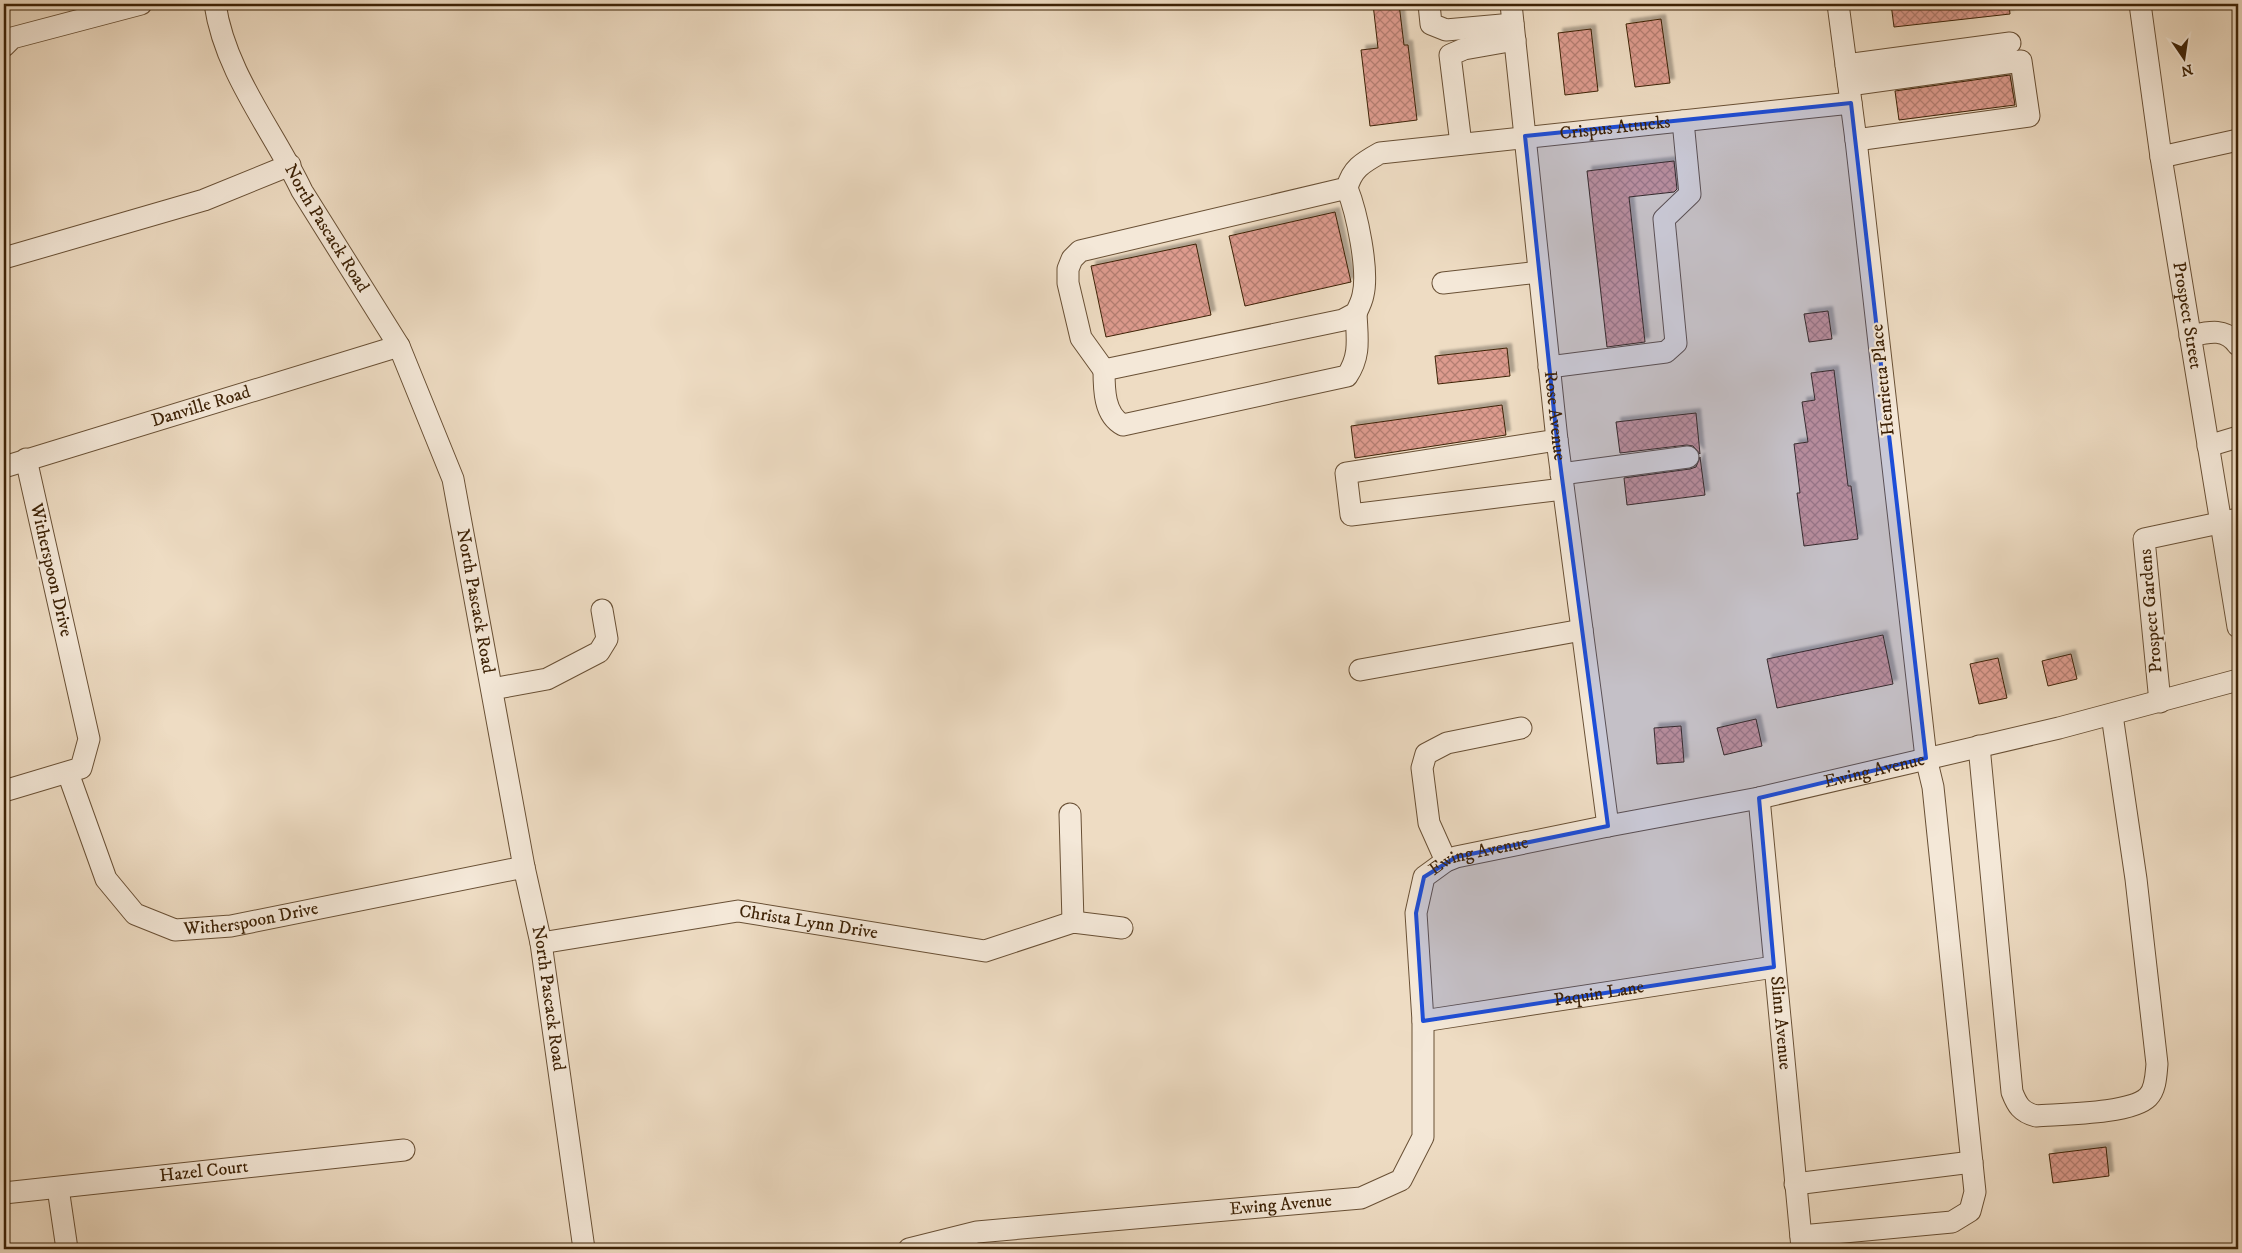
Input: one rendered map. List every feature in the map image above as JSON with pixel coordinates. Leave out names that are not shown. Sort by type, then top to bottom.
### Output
[{"type":"street","points":[[4,46],[12,38],[141,4]]},
{"type":"street","name":"North Pascack Road","points":[[215,4],[237,75],[290,165],[302,192],[399,346],[453,479],[524,867],[541,943],[584,1249]]},
{"type":"street","points":[[1429,4],[1431,24],[1446,30],[1513,22]]},
{"type":"street","name":"Henrietta Place","points":[[1802,1242],[1952,1222],[1970,1211],[1975,1192],[1933,787],[1926,758],[1856,140],[1838,4]]},
{"type":"street","name":"Prospect Street","points":[[2140,4],[2161,157],[2208,446],[2230,521],[2238,627]]},
{"type":"street","points":[[1461,144],[1450,55],[1513,22]]},
{"type":"street","name":"Rose Avenue","points":[[1513,22],[1557,440],[1608,826]]},
{"type":"street","points":[[1849,84],[2010,43]]},
{"type":"street","points":[[1849,84],[2021,61],[2029,116],[1856,140]]},
{"type":"street","name":"Crispus Attucks","points":[[1347,188],[1350,176],[1363,162],[1380,153],[1525,136],[1683,121],[1849,84]]},
{"type":"street","points":[[1549,367],[1666,352],[1676,343],[1664,219],[1690,194],[1683,121]]},
{"type":"street","points":[[2161,157],[2238,140]]},
{"type":"street","points":[[4,258],[204,200],[290,165]]},
{"type":"street","points":[[1347,188],[1359,232],[1365,274],[1364,295],[1356,313],[1358,353],[1355,365],[1347,376],[1123,425],[1116,421],[1108,409],[1104,370],[1080,338],[1068,283],[1068,269],[1072,259],[1080,251],[1347,188]]},
{"type":"street","points":[[1442,282],[1539,272]]},
{"type":"street","points":[[1104,370],[1343,320],[1356,313]]},
{"type":"street","points":[[2190,336],[2215,331],[2234,339],[2238,345]]},
{"type":"street","name":"Danville Road","points":[[4,467],[399,346]]},
{"type":"street","points":[[2208,446],[2238,436]]},
{"type":"street","points":[[1557,440],[1346,473],[1351,516],[1562,481],[1688,457]]},
{"type":"street","name":"Witherspoon Drive","points":[[26,459],[89,739],[81,768],[68,773],[106,879],[135,914],[175,930],[232,926],[524,867]]},
{"type":"street","name":"Prospect Gardens","points":[[2160,702],[2144,539],[2230,521]]},
{"type":"street","points":[[492,689],[547,679],[599,652],[607,639],[602,610]]},
{"type":"street","points":[[1360,670],[1582,630]]},
{"type":"street","name":"Ewing Avenue","points":[[909,1249],[977,1232],[1360,1198],[1401,1180],[1423,1137],[1424,1021],[1416,913],[1424,877],[1446,861],[1456,857],[1608,826],[1759,798],[2112,715],[2238,680]]},
{"type":"street","points":[[1980,746],[2012,1092],[2017,1104],[2025,1113],[2036,1116],[2136,1105],[2149,1096],[2156,1082],[2157,1064],[2136,879],[2112,715]]},
{"type":"street","points":[[1446,861],[1429,823],[1422,768],[1426,754],[1453,742],[1521,728]]},
{"type":"street","points":[[4,791],[68,773]]},
{"type":"street","name":"Slinn Avenue","points":[[1759,798],[1802,1242]]},
{"type":"street","points":[[1070,814],[1074,922]]},
{"type":"street","name":"Christa Lynn Drive","points":[[541,943],[738,910],[985,951],[1074,922],[1122,928]]},
{"type":"street","name":"Paquin Lane","points":[[1424,1021],[1774,967]]},
{"type":"street","name":"Hazel Court","points":[[4,1193],[404,1150]]},
{"type":"street","points":[[1795,1184],[1972,1162]]},
{"type":"street","points":[[58,1188],[67,1249]]},
{"type":"highlighted area","points":[[1851,103],[1926,758],[1759,798],[1774,967],[1423,1021],[1416,913],[1424,877],[1456,857],[1608,826],[1557,440],[1525,136]]},
{"type":"building","points":[[1373,4],[1399,4],[1404,45],[1408,45],[1417,120],[1370,126],[1361,50],[1378,48]]},
{"type":"building","points":[[1891,4],[2009,4],[2010,14],[1894,27]]},
{"type":"building","points":[[1661,19],[1670,83],[1635,87],[1626,24]]},
{"type":"building","points":[[1591,29],[1598,91],[1565,95],[1558,33]]},
{"type":"building","points":[[2010,75],[2015,105],[1899,120],[1895,91]]},
{"type":"building","points":[[1674,161],[1677,189],[1674,192],[1629,197],[1645,342],[1607,347],[1587,171]]},
{"type":"building","points":[[1335,212],[1351,282],[1245,306],[1229,236]]},
{"type":"building","points":[[1196,244],[1211,315],[1106,337],[1091,266]]},
{"type":"building","points":[[1828,311],[1832,339],[1809,342],[1804,314]]},
{"type":"building","points":[[1507,348],[1510,376],[1438,384],[1435,356]]},
{"type":"building","points":[[1834,370],[1848,486],[1851,486],[1858,539],[1804,546],[1797,493],[1800,493],[1794,444],[1808,442],[1802,402],[1815,400],[1811,373]]},
{"type":"building","points":[[1502,405],[1506,435],[1355,458],[1351,426]]},
{"type":"building","points":[[1696,413],[1700,454],[1693,446],[1687,445],[1620,453],[1616,422]]},
{"type":"building","points":[[1700,457],[1705,495],[1627,505],[1624,478],[1690,469],[1696,467]]},
{"type":"building","points":[[1883,635],[1893,684],[1777,708],[1767,659]]},
{"type":"building","points":[[2071,654],[2077,679],[2048,686],[2042,661]]},
{"type":"building","points":[[1998,658],[2007,698],[1979,704],[1970,664]]},
{"type":"building","points":[[1756,719],[1762,746],[1724,755],[1717,728]]},
{"type":"building","points":[[1681,726],[1684,762],[1657,764],[1654,728]]},
{"type":"building","points":[[2106,1147],[2109,1176],[2053,1183],[2049,1154]]}]
